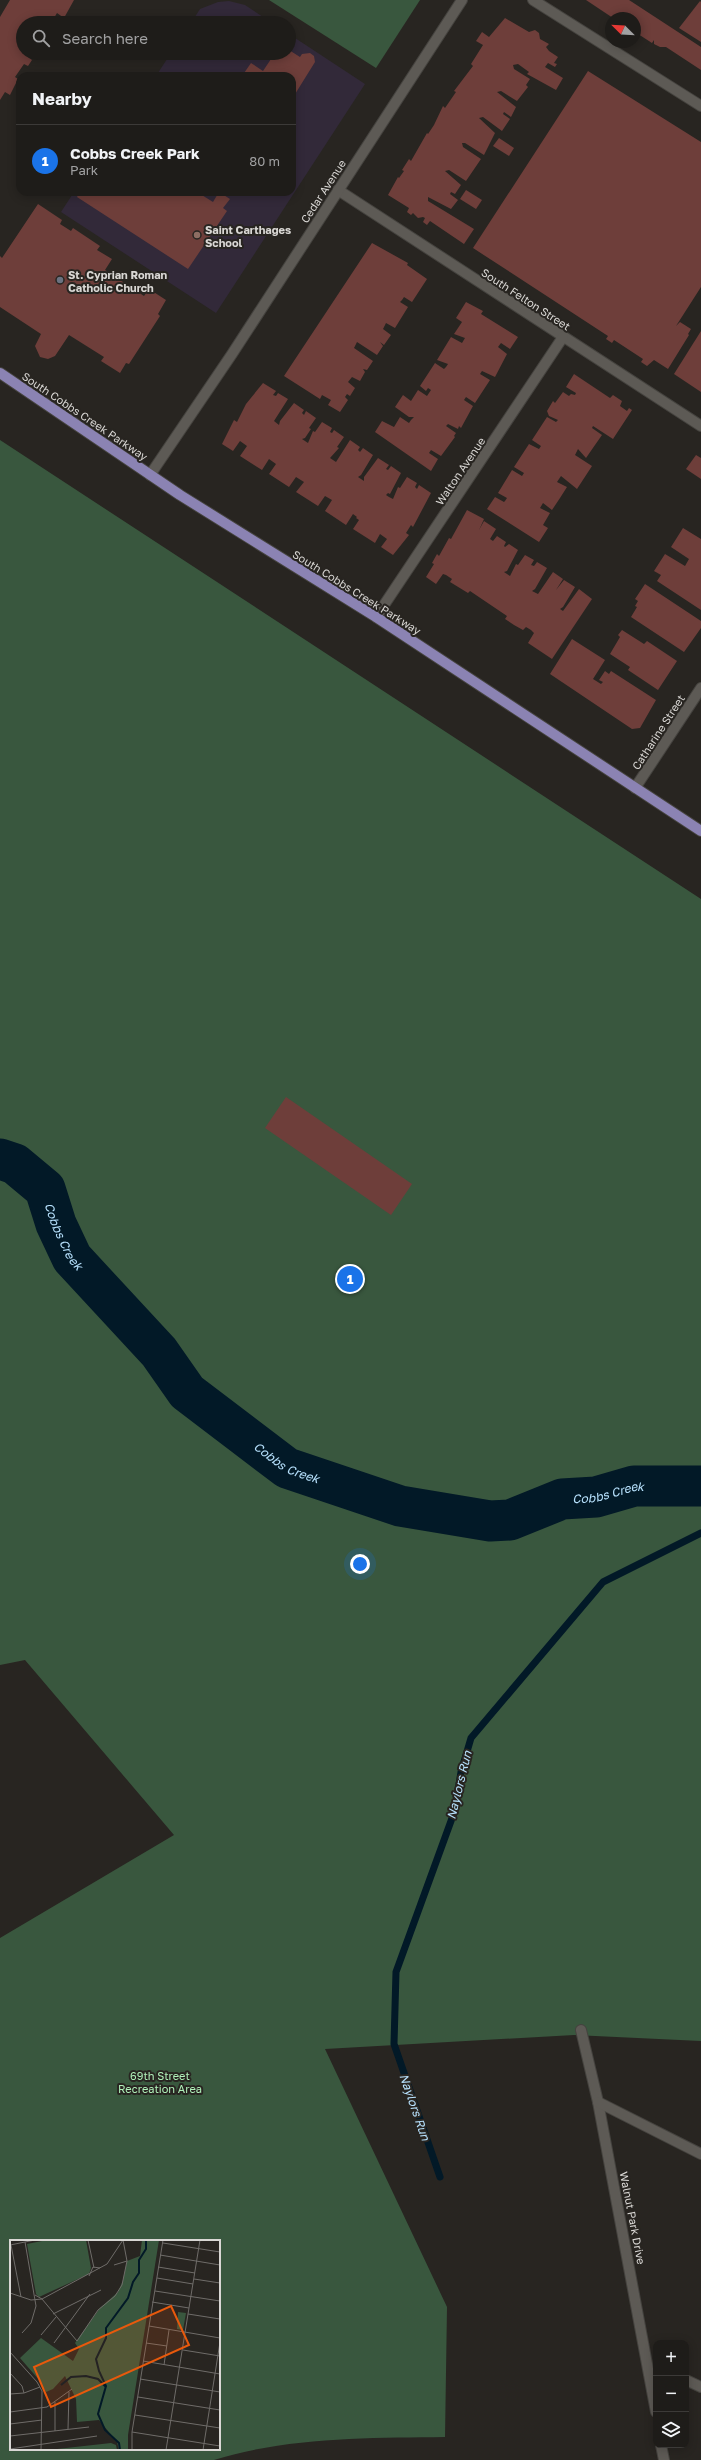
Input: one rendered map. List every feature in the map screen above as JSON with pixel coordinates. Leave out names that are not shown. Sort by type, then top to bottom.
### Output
[{"type":"main road","name":"South Cobbs Creek Parkway","points":[[0,374],[150,475],[376,617],[701,831]]},
{"type":"street","name":"Cedar Avenue","points":[[150,475],[462,0]]},
{"type":"street","points":[[533,0],[701,106]]},
{"type":"street","name":"South Felton Street","points":[[338,190],[701,426]]},
{"type":"street","name":"Walton Avenue","points":[[376,617],[562,337]]},
{"type":"street","name":"Catharine Street","points":[[635,788],[701,688]]},
{"type":"street","name":"Walnut Park Drive","points":[[581,2030],[598,2102],[652,2363],[653,2376]]},
{"type":"street","points":[[598,2102],[701,2154]]},
{"type":"street","points":[[689,2381],[701,2387]]},
{"type":"street","points":[[662,2448],[664,2460]]},
{"type":"shaded area","points":[[229,1],[245,5],[262,16],[196,16],[200,9],[218,2]]},
{"type":"shaded area","points":[[296,39],[365,84],[296,190],[296,72],[159,72],[166,60],[296,60]]},
{"type":"shaded area","points":[[71,196],[292,196],[216,313],[61,212]]},
{"type":"green space","points":[[269,0],[420,0],[376,68]]},
{"type":"green space","name":"69th Street Recreation Area","points":[[0,440],[701,899],[701,2041],[574,2035],[325,2049],[447,2307],[445,2437],[328,2440],[270,2447],[242,2452],[214,2460],[0,2460],[0,1938],[174,1835],[25,1660],[0,1665]]},
{"type":"building","points":[[10,0],[74,0],[65,16],[61,16],[57,13],[55,16],[16,16],[16,60],[32,60],[28,66],[24,64],[18,72],[16,72],[16,83],[10,95],[5,92],[0,100],[0,17]]},
{"type":"building","points":[[586,0],[629,0],[701,47],[701,70],[666,47],[660,47],[654,44],[654,40],[652,43],[641,36],[641,12],[605,13]]},
{"type":"building","points":[[700,1],[701,2],[701,42],[679,28]]},
{"type":"building","points":[[505,18],[529,32],[535,30],[539,33],[540,39],[549,44],[546,47],[549,51],[558,57],[554,63],[557,64],[555,67],[548,63],[545,67],[563,78],[556,90],[527,74],[529,72],[518,64],[513,65],[514,69],[530,79],[526,85],[528,87],[517,101],[501,91],[497,92],[516,107],[511,117],[504,112],[503,114],[510,119],[502,131],[483,117],[479,118],[495,133],[484,155],[465,143],[462,143],[463,147],[481,159],[466,181],[449,170],[445,171],[461,185],[455,194],[451,192],[450,194],[458,200],[451,209],[428,197],[428,201],[474,229],[464,244],[430,221],[427,225],[423,222],[425,218],[418,218],[413,213],[411,215],[407,212],[409,208],[388,195],[398,177],[399,178],[404,171],[402,170],[409,159],[411,161],[427,133],[428,134],[434,125],[443,106],[445,108],[456,92],[454,91],[473,66],[471,64],[483,45],[476,41],[482,32],[489,37]]},
{"type":"building","points":[[310,53],[314,56],[315,62],[296,93],[296,72],[245,72],[251,63],[263,71],[270,60],[296,60],[296,54],[300,57],[302,54]]},
{"type":"building","points":[[588,71],[701,142],[701,287],[676,326],[680,322],[691,329],[688,334],[689,335],[668,369],[654,360],[647,366],[641,362],[643,359],[614,340],[612,343],[606,339],[608,336],[473,248]]},
{"type":"building","points":[[499,138],[514,148],[509,156],[493,146]]},
{"type":"building","points":[[466,190],[482,200],[476,209],[460,199]]},
{"type":"building","points":[[203,196],[213,202],[217,196],[225,196],[230,199],[223,208],[227,211],[188,269],[77,197]]},
{"type":"building","name":"St. Cyprian Roman Catholic Church","points":[[38,204],[62,220],[60,224],[71,231],[73,228],[100,246],[97,250],[112,259],[105,270],[144,296],[149,289],[166,300],[158,314],[160,316],[129,364],[126,363],[120,373],[101,361],[104,357],[69,335],[55,356],[48,359],[40,357],[35,346],[41,334],[0,307],[0,256],[2,258]]},
{"type":"building","points":[[372,243],[408,263],[407,265],[427,279],[412,302],[404,297],[400,302],[408,307],[395,328],[386,323],[383,329],[391,335],[384,345],[380,342],[383,346],[377,355],[357,342],[354,348],[373,361],[367,370],[363,369],[365,372],[360,381],[352,377],[348,382],[355,388],[350,396],[347,394],[345,397],[348,400],[340,412],[328,405],[331,400],[322,395],[320,399],[284,376]]},
{"type":"building","points":[[466,302],[483,311],[481,314],[518,337],[510,349],[501,343],[498,347],[507,354],[495,377],[482,371],[480,374],[490,380],[475,403],[466,397],[464,400],[473,406],[461,428],[459,426],[458,429],[448,424],[446,426],[456,433],[454,436],[455,437],[441,456],[431,450],[429,453],[438,459],[431,471],[375,432],[382,421],[394,427],[400,417],[409,423],[414,417],[409,417],[395,407],[403,395],[411,401],[418,390],[427,396],[431,390],[428,388],[426,391],[420,386],[435,363],[444,369],[448,364],[437,360],[451,337],[462,343],[465,338],[454,334],[462,322],[456,318]]},
{"type":"building","points":[[701,331],[701,392],[674,374]]},
{"type":"building","points":[[574,374],[610,398],[613,395],[622,401],[620,406],[627,411],[629,408],[632,410],[613,439],[593,426],[592,428],[602,435],[586,458],[578,449],[575,455],[592,466],[577,489],[561,476],[557,482],[567,487],[560,498],[552,510],[543,503],[540,508],[550,513],[543,525],[548,528],[539,542],[487,509],[495,497],[504,502],[507,498],[498,493],[512,470],[522,476],[524,473],[514,467],[529,444],[539,449],[541,446],[532,440],[547,417],[556,422],[558,420],[549,416],[547,411],[553,401],[555,403],[563,392],[569,396],[571,394],[575,395],[576,393],[566,387]]},
{"type":"building","points":[[263,383],[276,391],[273,395],[276,396],[278,393],[288,399],[274,421],[279,425],[280,421],[294,403],[304,410],[302,413],[304,415],[306,411],[316,418],[309,428],[311,429],[305,438],[302,439],[308,443],[313,431],[315,432],[322,422],[332,428],[330,432],[332,433],[334,430],[344,437],[337,447],[339,448],[330,458],[336,462],[350,440],[360,447],[358,450],[360,452],[363,448],[373,455],[361,475],[358,477],[364,481],[364,477],[378,458],[389,465],[386,469],[388,470],[391,466],[401,473],[390,494],[388,493],[386,495],[389,497],[393,499],[398,487],[400,488],[407,477],[417,483],[415,487],[417,489],[419,485],[431,493],[413,527],[411,525],[406,533],[409,535],[393,555],[381,547],[387,539],[380,534],[375,543],[353,529],[359,520],[353,514],[346,525],[325,511],[332,500],[325,496],[318,506],[296,492],[304,482],[296,477],[289,487],[269,474],[276,464],[269,459],[262,470],[240,456],[247,446],[240,441],[233,451],[222,444],[234,420],[237,422],[246,404]]},
{"type":"building","points":[[696,455],[701,458],[701,479],[686,469]]},
{"type":"building","points":[[467,510],[484,519],[479,530],[484,521],[496,529],[490,539],[493,541],[497,536],[506,542],[505,547],[509,544],[518,550],[507,571],[504,572],[510,576],[516,564],[518,565],[525,555],[534,560],[531,565],[534,566],[537,562],[547,568],[535,589],[532,591],[538,594],[553,572],[563,579],[556,590],[564,580],[575,587],[563,607],[560,609],[563,611],[579,589],[592,599],[552,659],[528,643],[534,633],[531,630],[526,627],[523,630],[514,625],[505,619],[507,616],[470,591],[468,593],[450,582],[452,579],[446,575],[443,574],[436,584],[426,577],[434,564],[432,563],[437,554],[439,556],[449,538],[451,539]]},
{"type":"building","points":[[683,528],[701,539],[701,610],[657,581],[661,575],[654,571],[665,554],[685,566],[689,559],[671,547]]},
{"type":"building","points":[[645,584],[701,621],[701,628],[684,652],[631,617],[637,607],[635,606],[638,601],[635,599]]},
{"type":"building","points":[[622,630],[644,644],[647,641],[677,661],[658,690],[628,670],[630,667],[610,654],[620,637],[618,635]]},
{"type":"building","points":[[572,639],[605,660],[593,679],[601,684],[603,682],[599,680],[605,671],[609,674],[611,671],[656,700],[640,728],[632,729],[550,674]]},
{"type":"building","points":[[286,1097],[412,1184],[391,1215],[265,1128]]},
{"type":"waterway","name":"Cobbs Creek","points":[[0,1159],[15,1164],[45,1189],[56,1224],[72,1258],[159,1352],[187,1392],[287,1468],[400,1506],[490,1521],[510,1520],[562,1499],[596,1497],[634,1486],[701,1486]]},
{"type":"waterway","name":"Naylors Run","points":[[440,2177],[394,2044],[396,1972],[455,1810],[461,1772],[471,1738],[603,1582],[701,1533]]},
{"type":"place","name":"Saint Carthages School","points":[[197,235]]},
{"type":"place","name":"St. Cyprian Roman Catholic Church","points":[[60,280]]},
{"type":"place","name":"Cobbs Creek Park","points":[[350,1279]]}]
